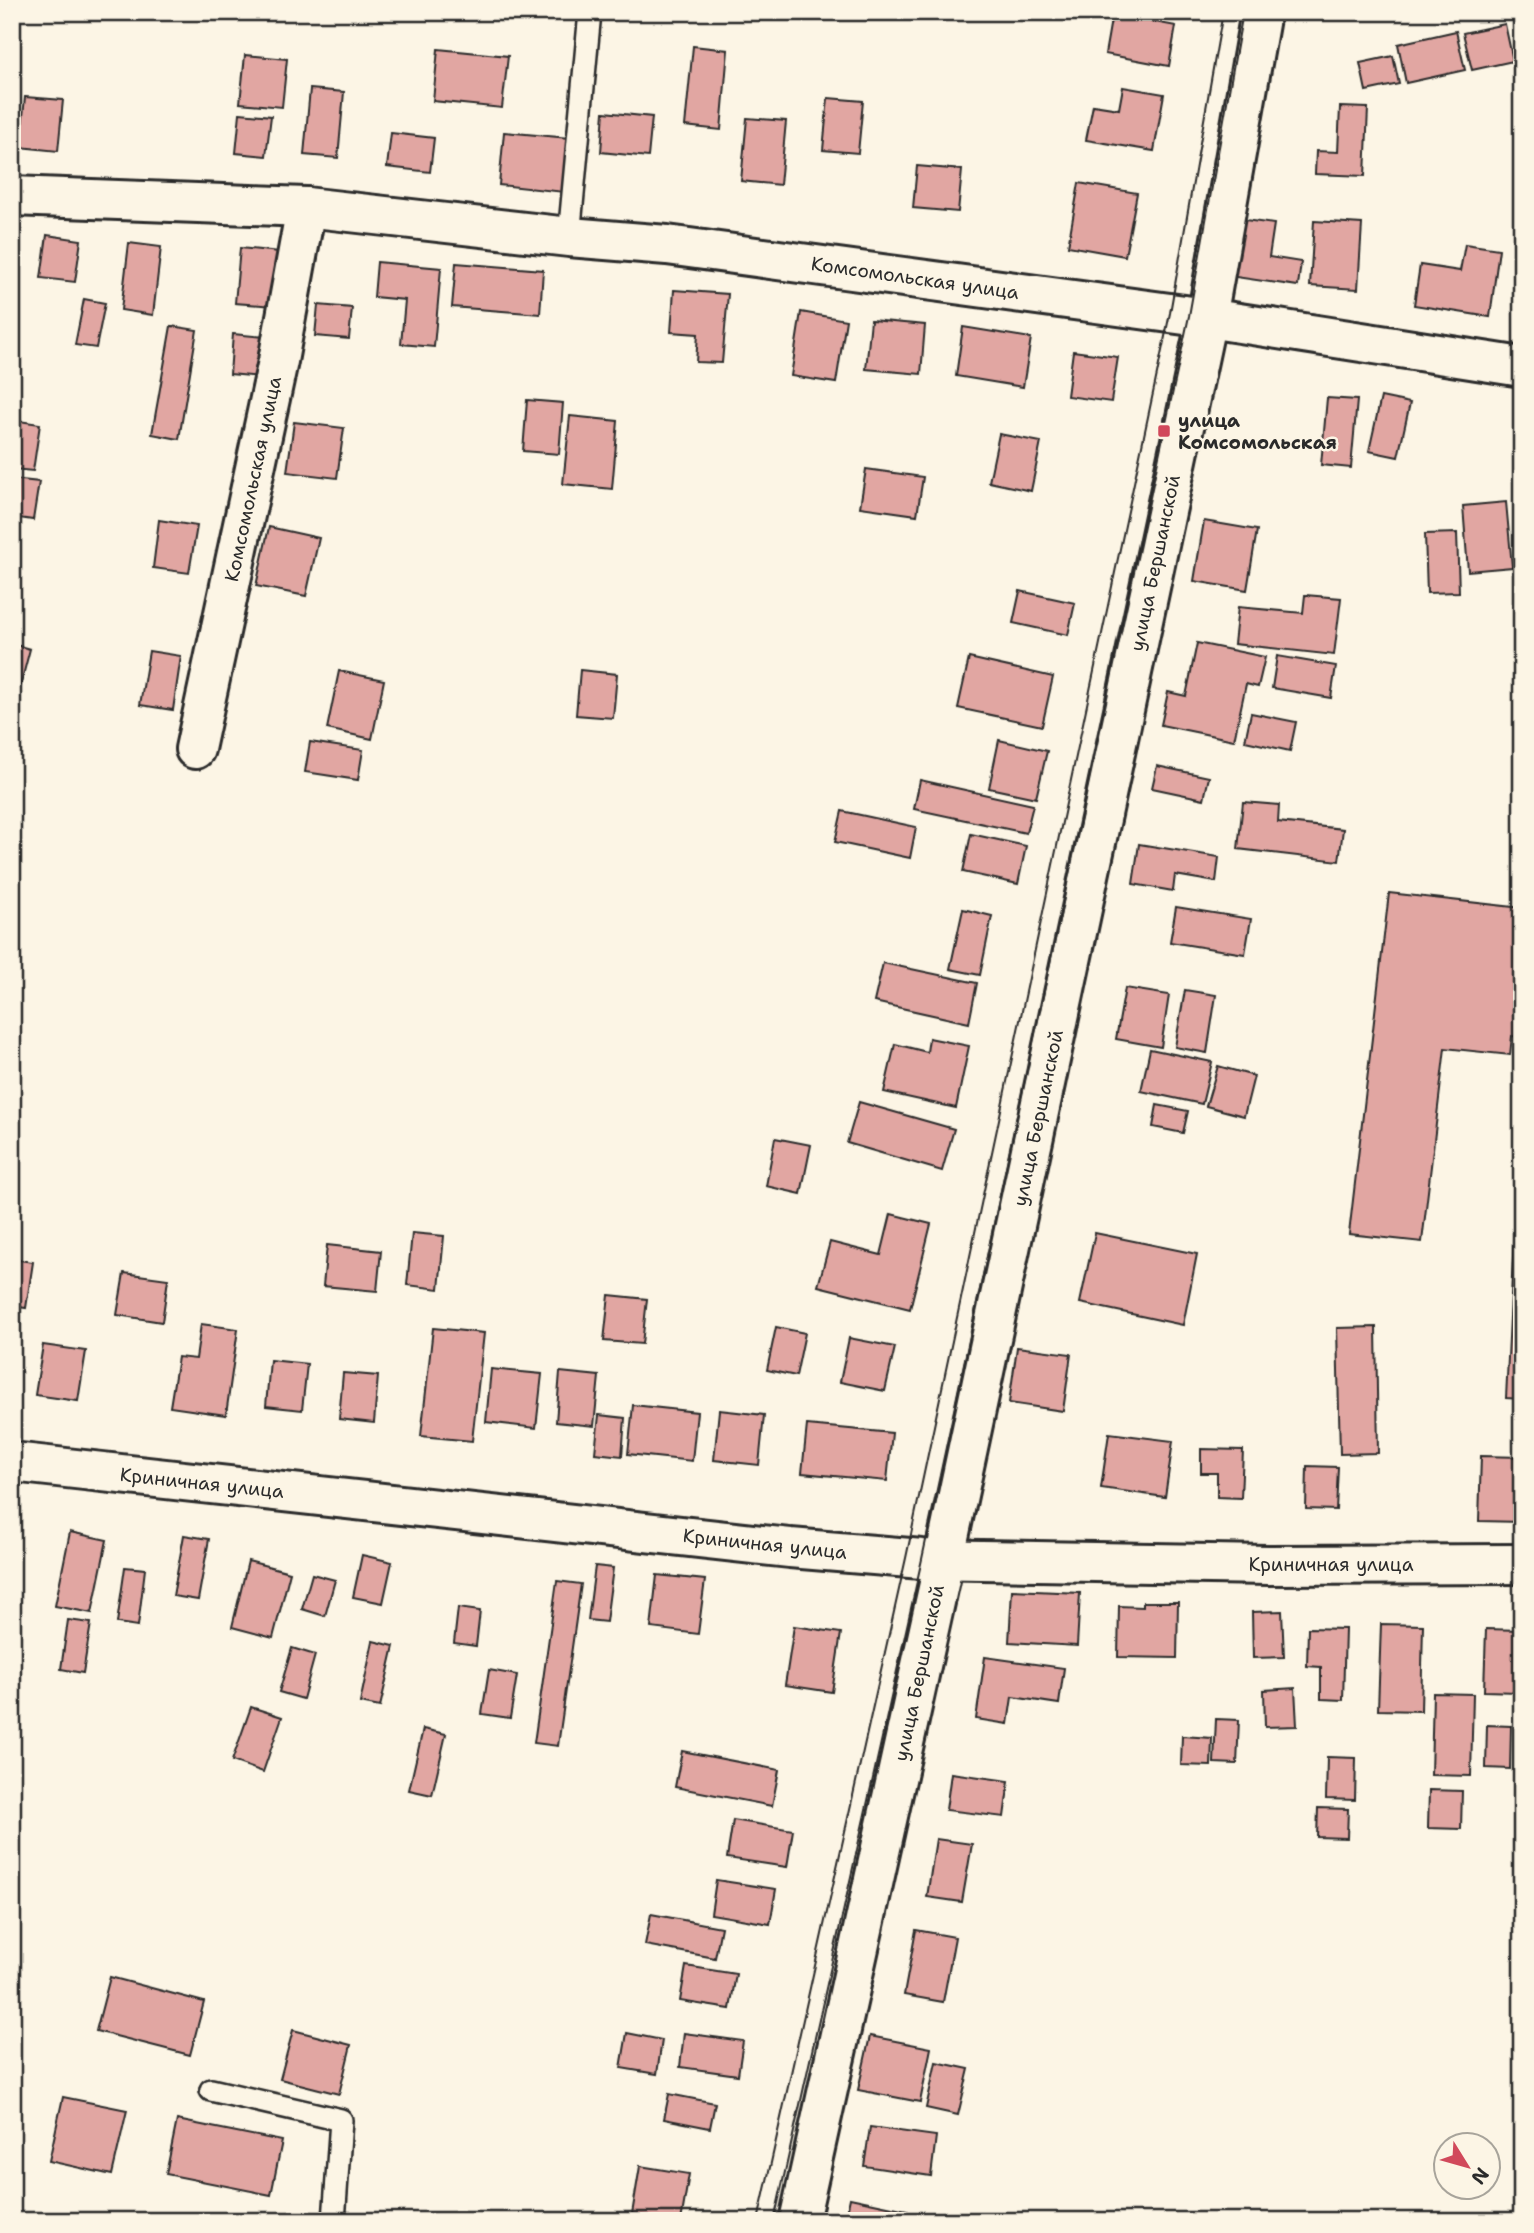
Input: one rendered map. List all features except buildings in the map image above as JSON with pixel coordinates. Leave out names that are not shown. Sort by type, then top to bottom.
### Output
[{"type":"street","name":"улица Бершанской","points":[[799,2221],[944,1561],[1206,318],[1261,12]]},
{"type":"street","name":"Комсомольская улица","points":[[12,196],[306,207],[569,237],[667,245],[1206,318],[1522,367]]},
{"type":"street","name":"Комсомольская улица","points":[[195,749],[278,361],[306,207]]},
{"type":"street","name":"Криничная улица","points":[[12,1462],[776,1546],[944,1561],[1268,1565],[1522,1564]]},
{"type":"lane","points":[[569,237],[590,12]]},
{"type":"lane","points":[[211,2090],[341,2120],[334,2221]]},
{"type":"tram line","points":[[758,2221],[906,1558],[1170,313],[1223,12]]},
{"type":"tram line","points":[[774,2221],[922,1559],[1189,316],[1243,12]]},
{"type":"place","name":"улица Комсомольская","points":[[1164,431]]}]
